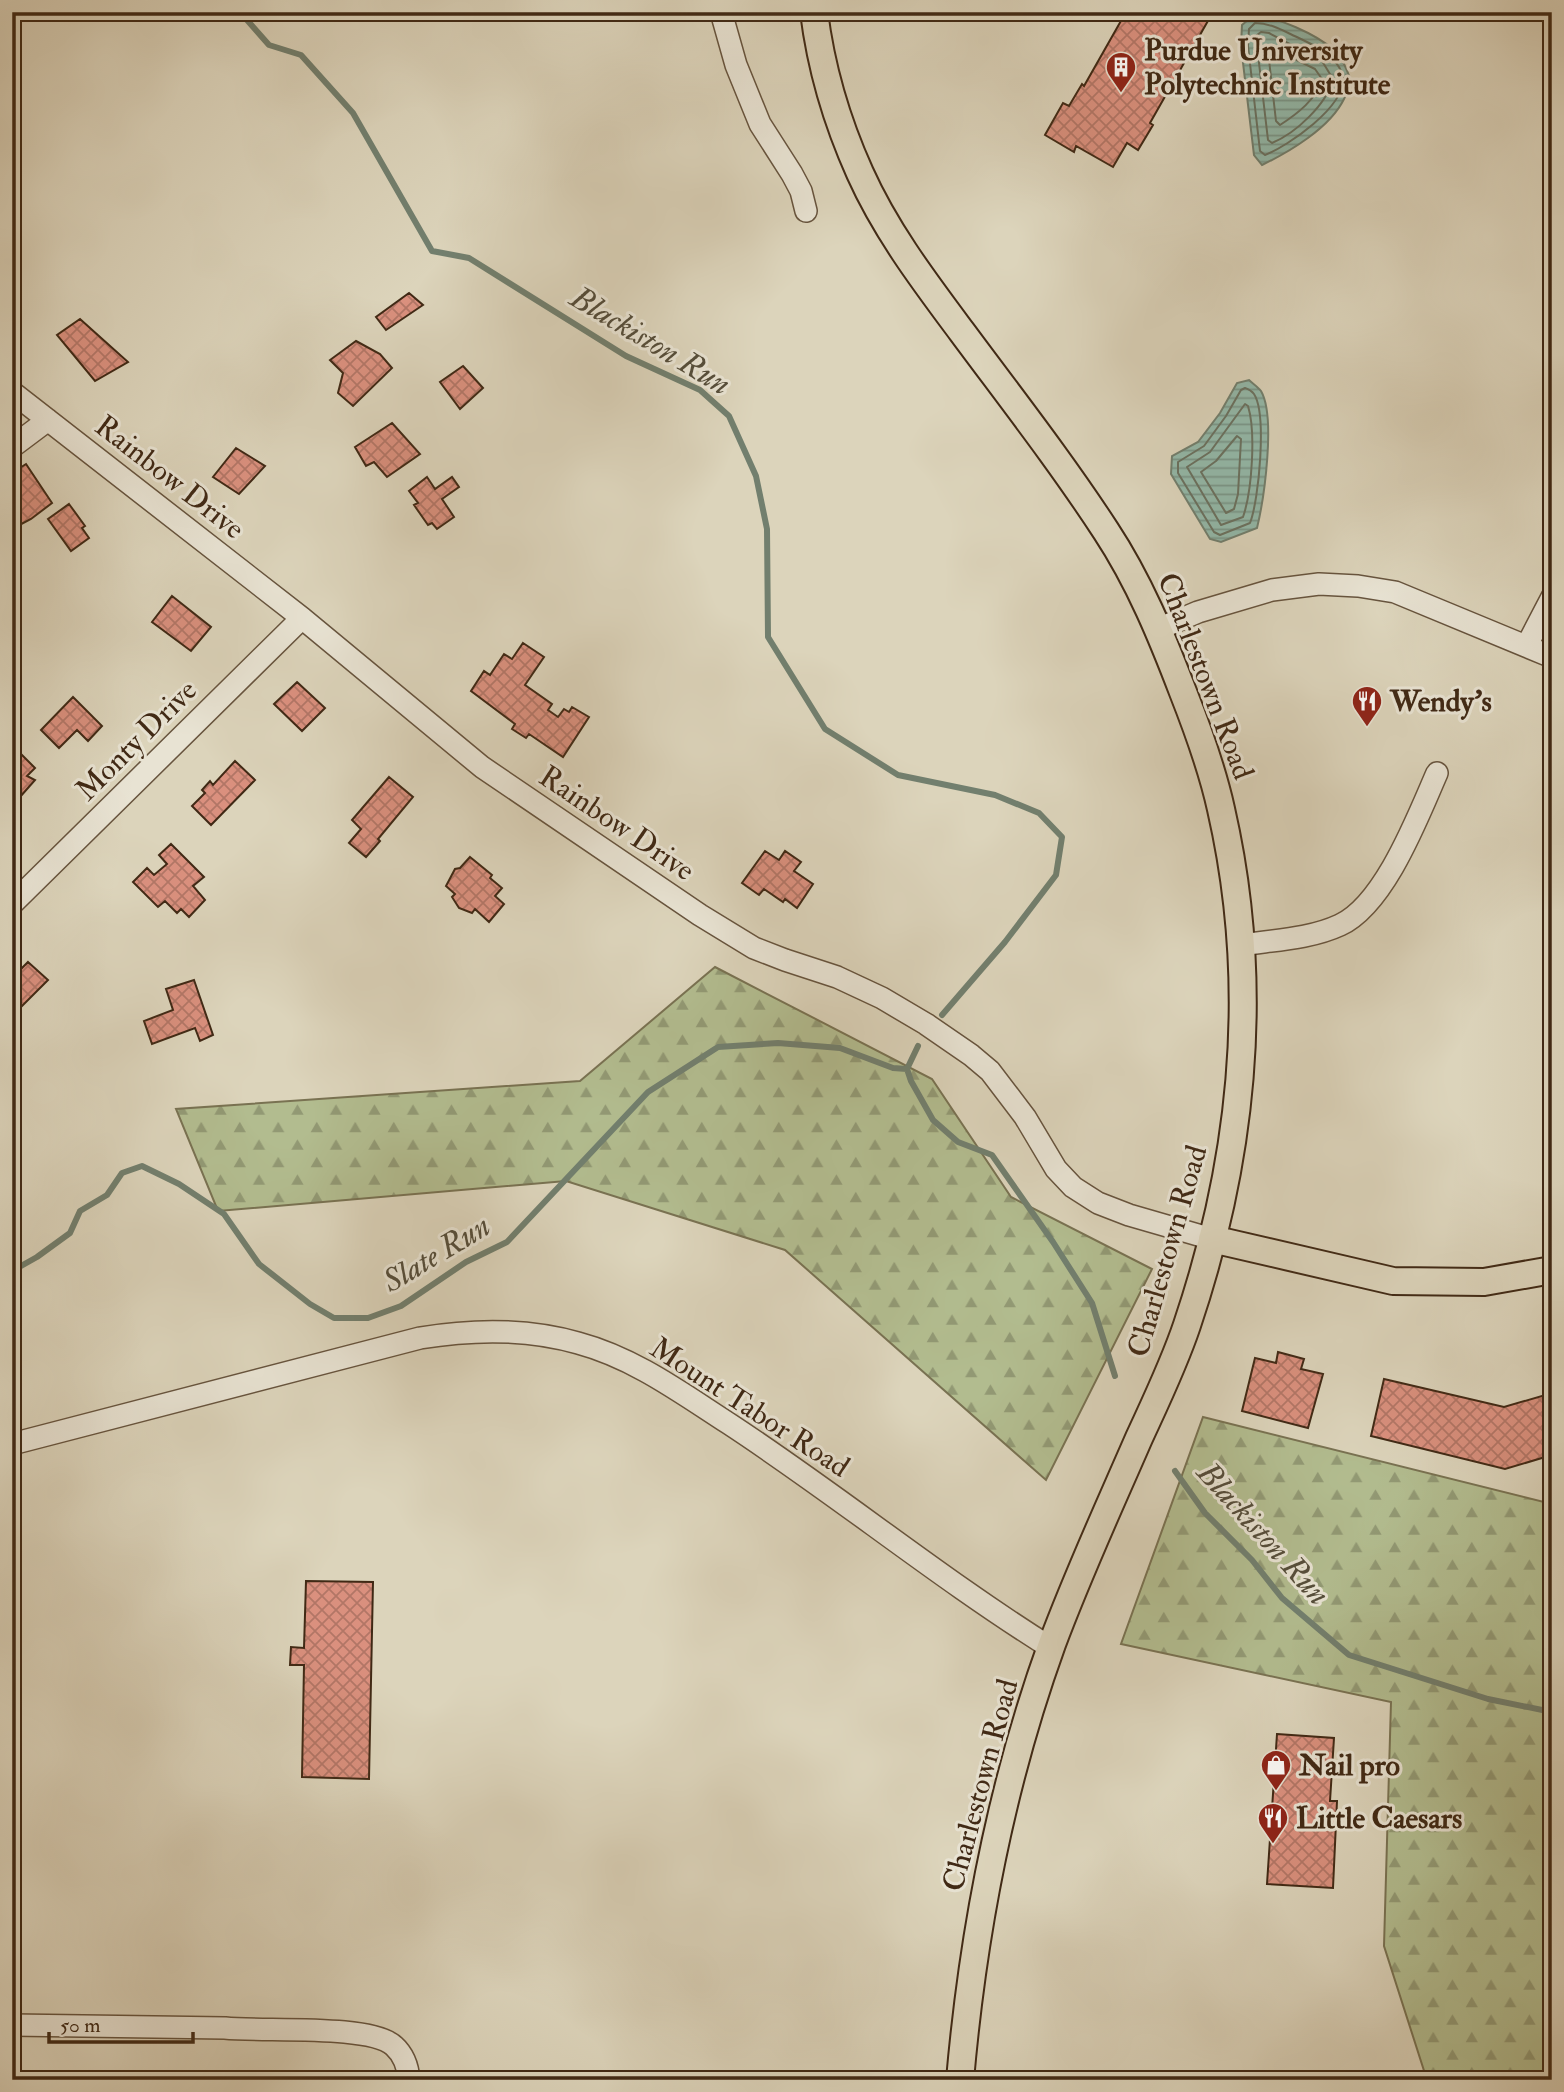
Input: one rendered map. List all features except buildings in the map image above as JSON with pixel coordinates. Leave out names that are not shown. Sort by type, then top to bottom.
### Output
[{"type":"main road","name":"Charlestown Road","points":[[814,12],[827,80],[842,129],[861,176],[885,221],[913,266],[1071,479],[1132,573],[1158,629],[1205,748],[1218,796],[1232,867],[1241,945],[1244,1007],[1242,1068],[1227,1180],[1186,1327],[1169,1372],[1087,1556],[1051,1648],[1013,1763],[994,1843],[977,1934],[960,2080]]},
{"type":"main road","points":[[1212,1239],[1393,1281],[1484,1282],[1552,1270]]},
{"type":"street","points":[[721,12],[736,65],[760,124],[801,191],[806,211]]},
{"type":"street","name":"Rainbow Drive","points":[[12,392],[302,618],[482,766],[754,948],[837,977],[882,998],[971,1055],[990,1071],[1025,1117],[1056,1169],[1073,1187],[1098,1203],[1129,1215],[1212,1239]]},
{"type":"street","points":[[12,447],[48,420]]},
{"type":"street","points":[[1158,629],[1198,612],[1272,590],[1319,584],[1358,586],[1395,592],[1552,657]]},
{"type":"street","points":[[1527,645],[1552,597]]},
{"type":"street","name":"Monty Drive","points":[[12,904],[302,618]]},
{"type":"street","points":[[1241,945],[1311,935],[1341,925],[1353,917],[1383,882],[1406,845],[1437,773]]},
{"type":"street","name":"Mount Tabor Road","points":[[12,1444],[420,1338],[460,1332],[540,1334],[579,1343],[653,1374],[812,1480],[990,1610],[1051,1648]]},
{"type":"street","points":[[12,2025],[30,2023],[368,2034],[394,2045],[403,2057],[409,2080]]},
{"type":"green space","points":[[715,967],[932,1079],[1011,1197],[1152,1269],[1046,1480],[785,1250],[566,1181],[218,1211],[176,1109],[580,1081]]},
{"type":"green space","points":[[1203,1417],[1552,1504],[1552,2080],[1427,2080],[1384,1946],[1391,1702],[1121,1644]]},
{"type":"water","points":[[1254,15],[1285,23],[1326,44],[1344,63],[1350,78],[1344,99],[1329,120],[1296,146],[1262,165],[1254,155],[1241,46],[1242,25]]},
{"type":"water","points":[[1249,380],[1261,391],[1268,419],[1267,458],[1260,515],[1257,528],[1221,542],[1210,539],[1171,474],[1172,456],[1198,442],[1220,413],[1237,383]]},
{"type":"waterway","name":"Blackiston Run","points":[[240,12],[269,45],[301,55],[353,113],[432,251],[469,258],[626,356],[700,390],[729,416],[756,476],[767,529],[768,637],[825,729],[898,775],[995,795],[1039,813],[1062,837],[1056,875],[1005,942],[942,1015]]},
{"type":"waterway","name":"Slate Run","points":[[12,1271],[70,1233],[80,1211],[107,1195],[122,1173],[142,1166],[179,1184],[224,1214],[259,1264],[310,1304],[334,1318],[368,1318],[401,1306],[466,1262],[507,1242],[648,1092],[718,1047],[778,1043],[840,1048],[893,1068],[907,1069]]},
{"type":"waterway","name":"Blackiston Run","points":[[918,1046],[907,1069],[933,1120],[958,1142],[992,1155],[1092,1303],[1115,1376]]},
{"type":"waterway","name":"Blackiston Run","points":[[1175,1471],[1205,1513],[1252,1560],[1282,1598],[1349,1655],[1488,1699],[1552,1712]]},
{"type":"place","name":"Purdue University Polytechnic Institute","points":[[1121,94]]},
{"type":"place","name":"Wendy's","points":[[1367,728]]},
{"type":"place","name":"Nail pro","points":[[1276,1792]]},
{"type":"place","name":"Little Caesars","points":[[1273,1845]]}]
